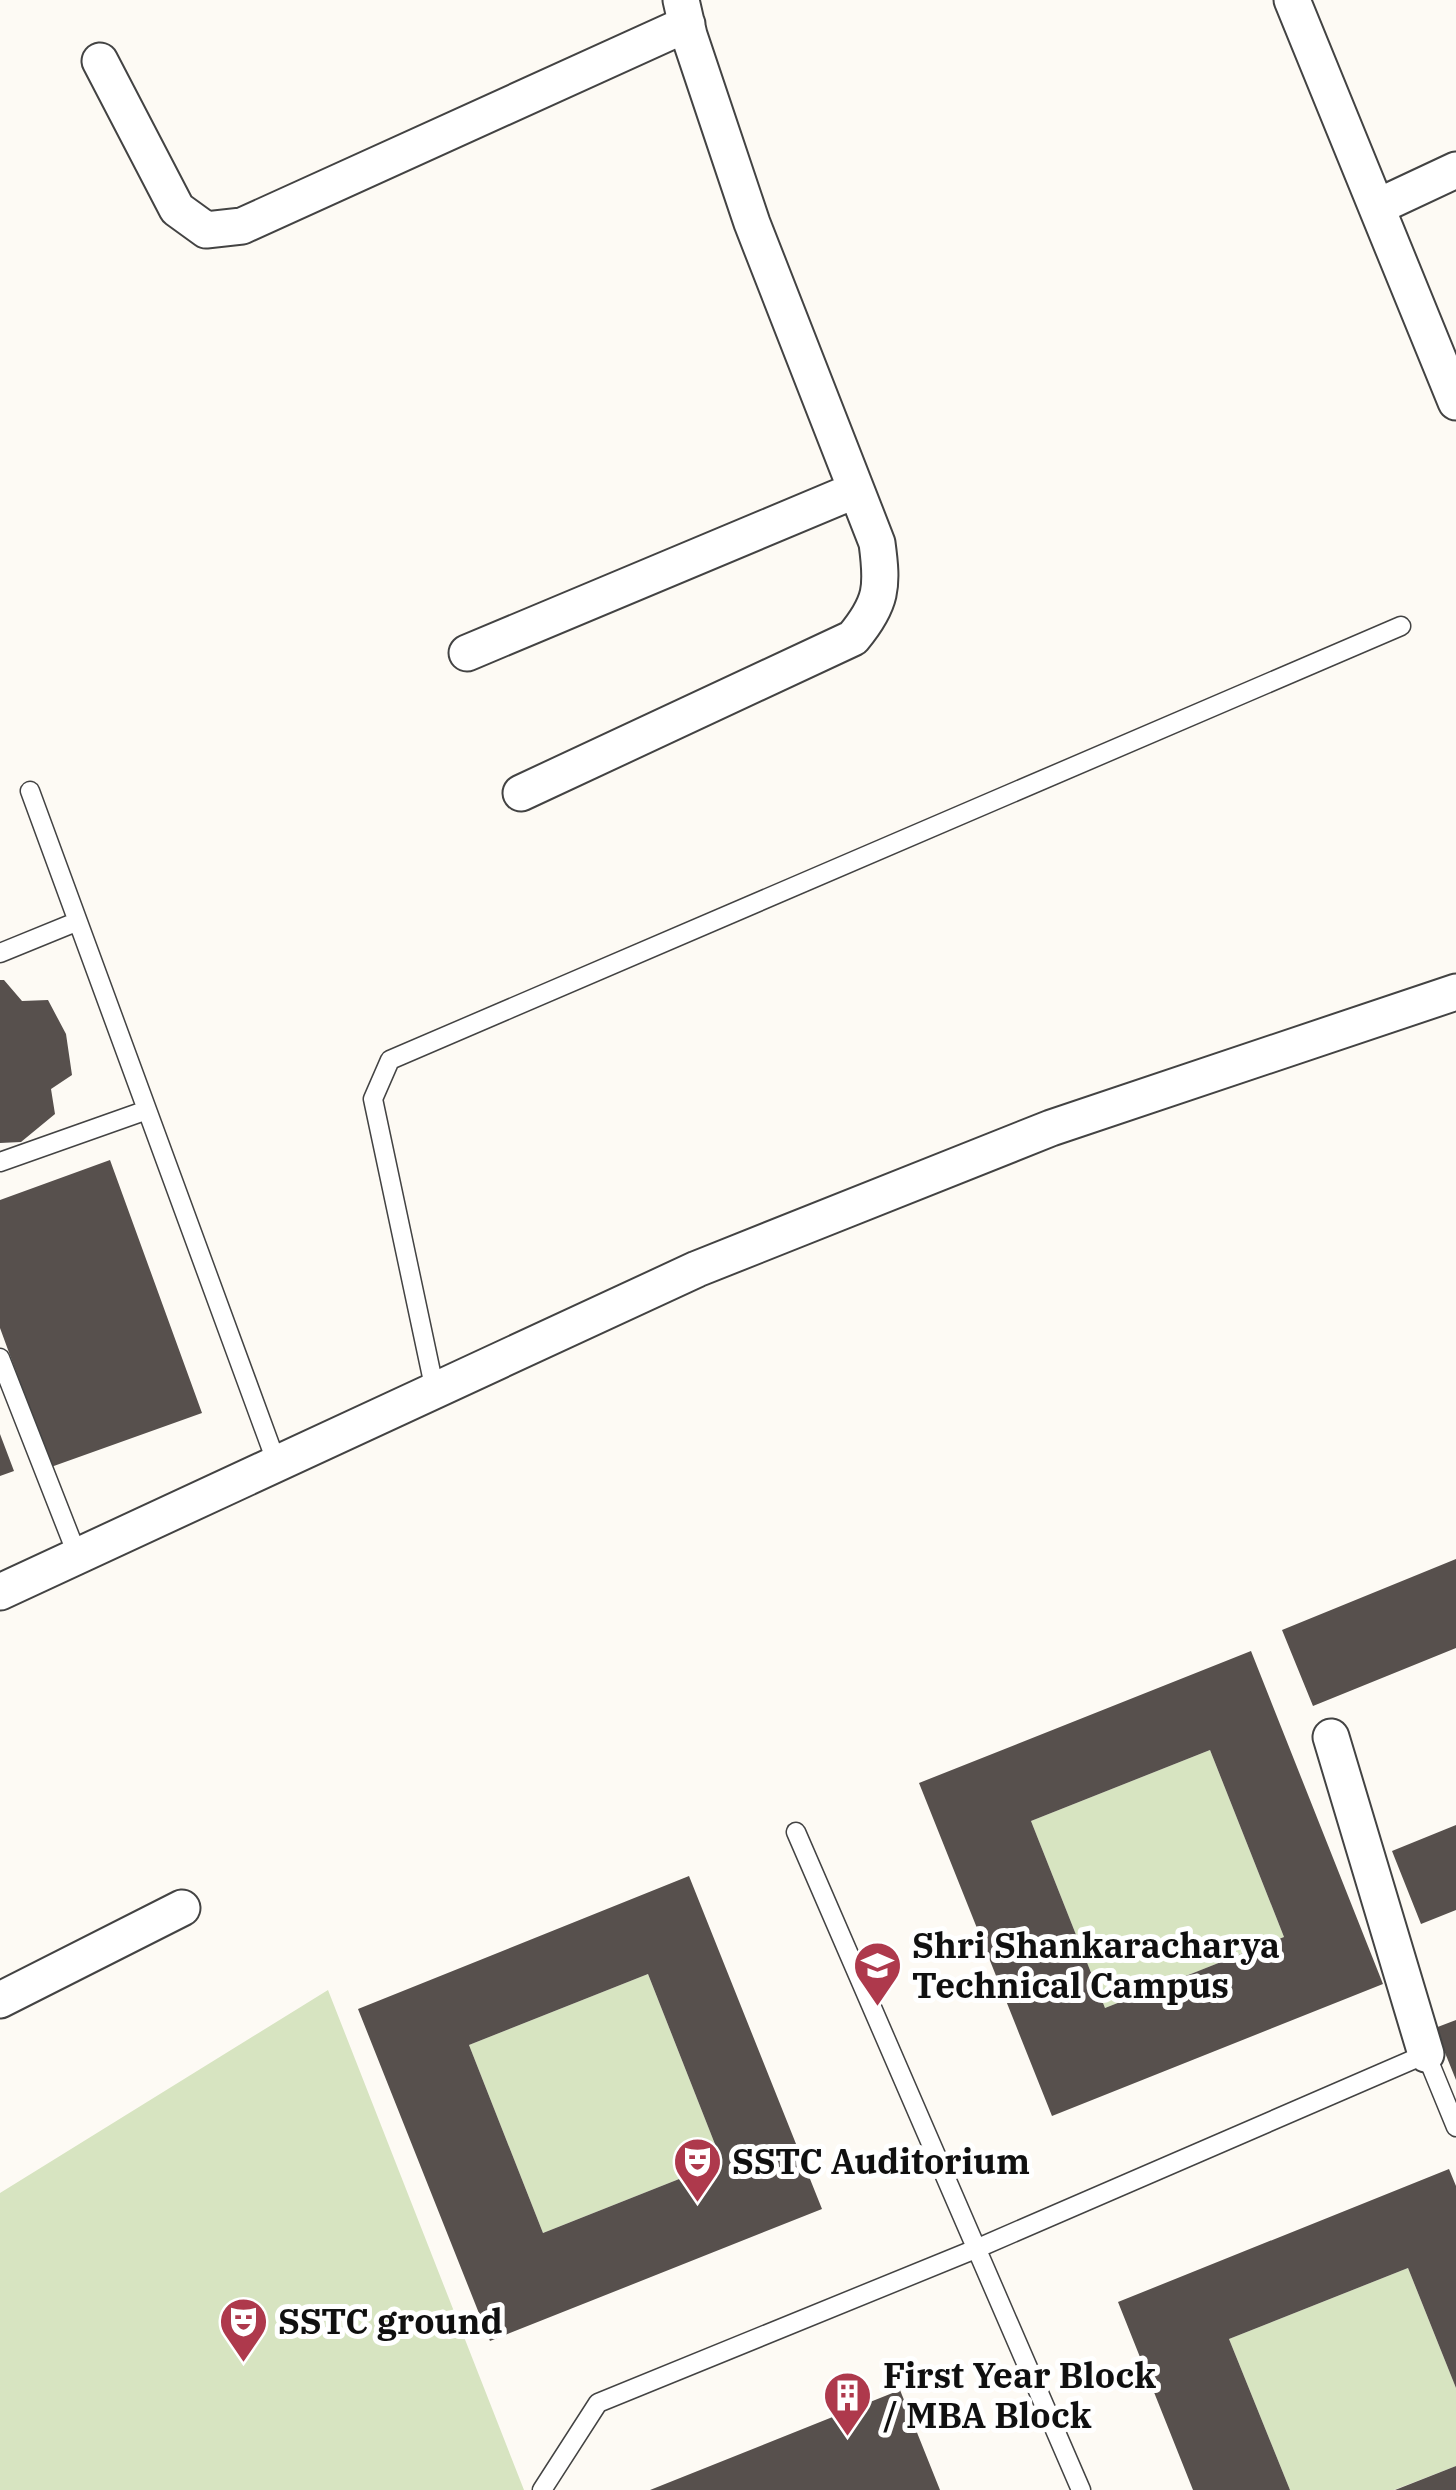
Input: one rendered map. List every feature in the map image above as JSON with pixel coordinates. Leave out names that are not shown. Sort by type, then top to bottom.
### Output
[{"type":"street","points":[[1292,0],[1456,402]]},
{"type":"street","points":[[100,61],[177,208],[206,230],[242,226],[684,12],[752,224],[876,543],[882,584],[873,614],[853,638],[521,794]]},
{"type":"street","points":[[1377,208],[1456,170]]},
{"type":"street","points":[[468,653],[856,490]]},
{"type":"street","points":[[0,1592],[697,1269],[1051,1128],[1456,992]]},
{"type":"street","points":[[1331,1737],[1426,2054]]},
{"type":"street","points":[[0,2000],[182,1908]]},
{"type":"lane","points":[[436,1390],[373,1099],[390,1060],[1400,626]]},
{"type":"lane","points":[[30,791],[277,1464]]},
{"type":"lane","points":[[0,953],[76,922]]},
{"type":"lane","points":[[0,1162],[147,1110]]},
{"type":"lane","points":[[0,1358],[78,1557]]},
{"type":"lane","points":[[796,1832],[1081,2490]]},
{"type":"lane","points":[[542,2490],[598,2403],[978,2248],[1426,2054],[1456,2127]]},
{"type":"green space","points":[[1210,1750],[1284,1937],[1105,2008],[1031,1821]]},
{"type":"green space","points":[[648,1974],[722,2162],[543,2233],[469,2045]]},
{"type":"green space","points":[[328,1990],[524,2490],[0,2490],[0,2193]]},
{"type":"green space","points":[[1408,2268],[1456,2388],[1456,2466],[1394,2490],[1290,2490],[1229,2339]]},
{"type":"building","points":[[0,980],[22,1001],[48,1000],[66,1034],[72,1075],[51,1089],[55,1114],[21,1142],[0,1143]]},
{"type":"building","points":[[110,1160],[202,1413],[51,1467],[0,1328],[0,1200]]},
{"type":"building","points":[[0,1434],[14,1471],[0,1476]]},
{"type":"building","points":[[1456,1559],[1456,1648],[1313,1706],[1282,1630]]},
{"type":"building","points":[[1251,1651],[1383,1984],[1052,2116],[919,1783]],"holes":[[[1210,1750],[1284,1937],[1105,2008],[1031,1821]]]},
{"type":"building","points":[[1456,1825],[1456,1910],[1421,1924],[1392,1851]]},
{"type":"building","points":[[689,1876],[822,2209],[490,2341],[358,2009]],"holes":[[[648,1974],[722,2162],[543,2233],[469,2045]]]},
{"type":"building","points":[[1456,2020],[1456,2080],[1435,2028]]},
{"type":"building","points":[[1449,2169],[1456,2186],[1456,2388],[1408,2268],[1229,2339],[1290,2490],[1193,2490],[1118,2302]]},
{"type":"building","name":"First Year Block / MBA Block","points":[[900,2390],[940,2490],[650,2490]]},
{"type":"building","points":[[1456,2466],[1456,2490],[1395,2490]]},
{"type":"place","name":"Shri Shankaracharya Technical Campus","points":[[877,2008]]},
{"type":"place","name":"SSTC Auditorium","points":[[697,2204]]},
{"type":"place","name":"SSTC ground","points":[[243,2364]]},
{"type":"place","name":"First Year Block / MBA Block","points":[[848,2438]]}]
